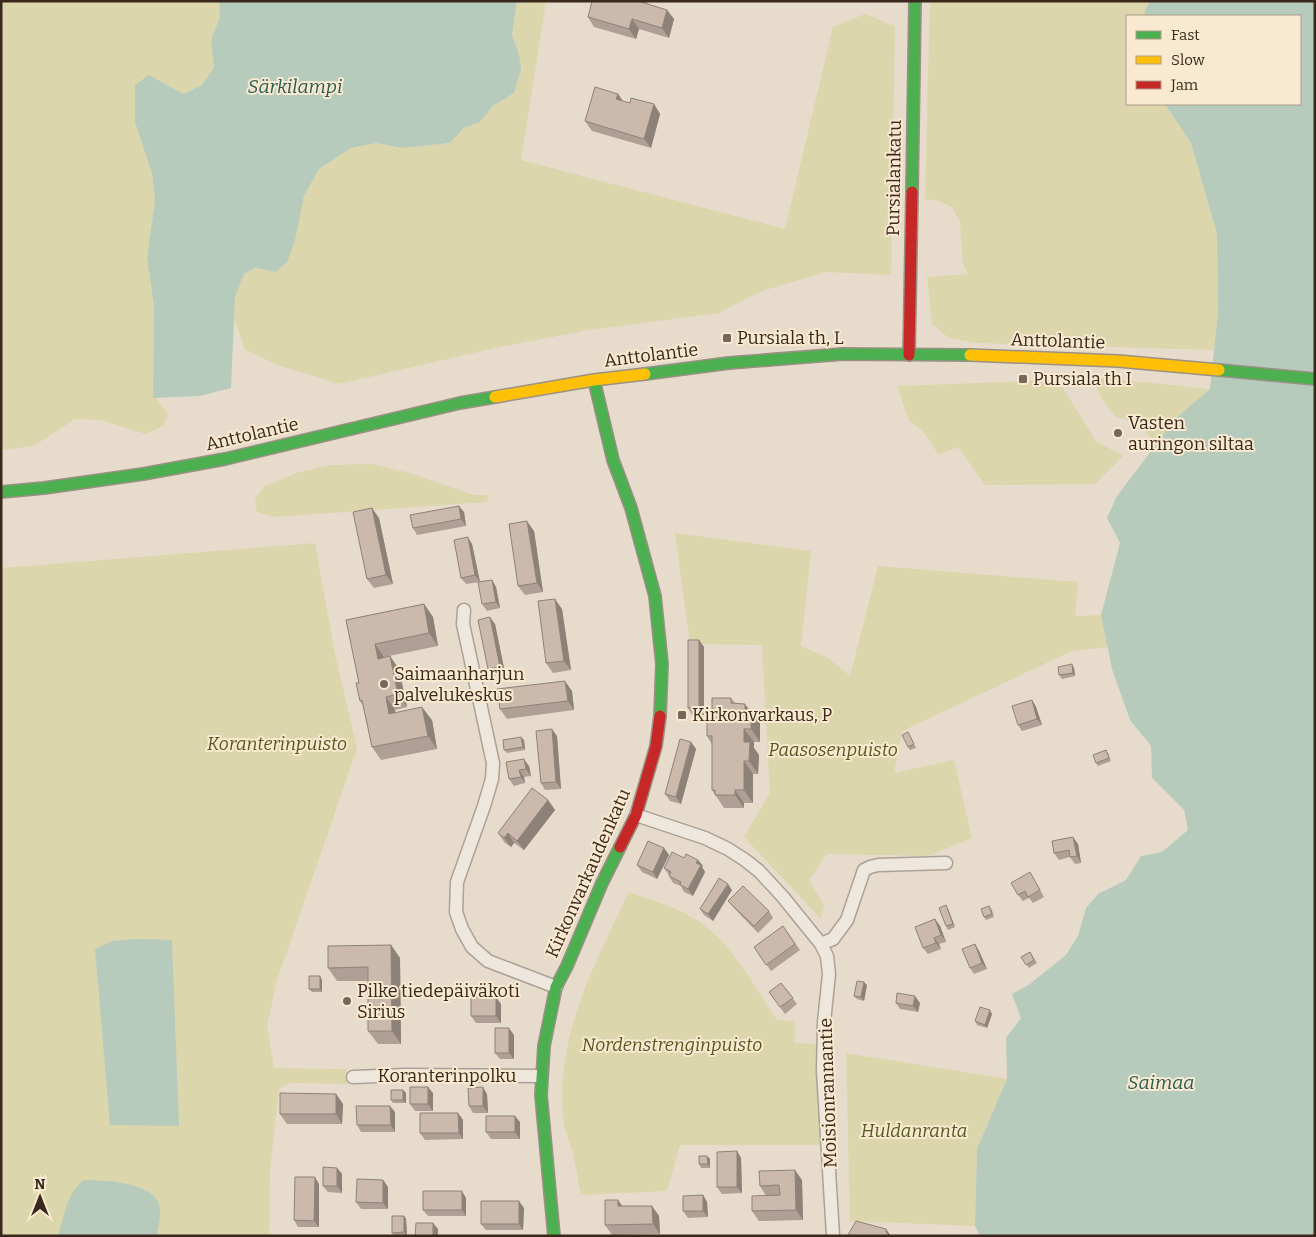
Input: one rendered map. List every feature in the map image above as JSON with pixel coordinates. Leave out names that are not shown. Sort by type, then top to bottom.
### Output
[{"type":"main road","name":"Pursialankatu","points":[[909,355],[915,1]]},
{"type":"main road","name":"Anttolantie","points":[[1,492],[133,476],[225,459],[460,403],[594,380],[729,364],[843,354],[998,355],[1118,361],[1315,379]]},
{"type":"main road","name":"Kirkonvarkaudenkatu","points":[[554,1236],[540,1095],[544,1046],[556,987],[602,884],[636,815],[656,746],[660,718],[662,664],[658,618],[649,571],[631,508],[613,460],[594,380]]},
{"type":"street","points":[[464,610],[463,624],[493,763],[492,779],[484,806],[457,882],[456,912],[462,929],[472,947],[488,961],[556,987]]},
{"type":"street","name":"Moisionrannantie","points":[[636,815],[705,838],[739,856],[770,882],[821,944],[829,964],[823,1058],[833,1236]]},
{"type":"street","points":[[821,944],[833,939],[847,920],[864,870],[870,866],[946,863]]},
{"type":"street","name":"Koranterinpolku","points":[[353,1077],[405,1075],[541,1076]]},
{"type":"green space","points":[[1,1],[219,1],[220,17],[211,40],[214,67],[202,85],[183,94],[149,75],[135,122],[152,174],[155,200],[147,258],[154,306],[153,394],[168,414],[163,426],[146,434],[100,420],[75,419],[34,446],[1,450]]},
{"type":"green space","points":[[517,1],[546,1],[521,160],[785,229],[833,27],[865,14],[895,26],[891,275],[827,272],[762,291],[719,313],[589,330],[491,349],[339,384],[281,366],[245,350],[234,317],[235,297],[244,274],[255,268],[276,272],[295,241],[304,196],[319,169],[351,148],[377,143],[402,148],[450,143],[464,128],[480,122],[493,106],[514,93],[519,54],[512,35]]},
{"type":"green space","points":[[930,1],[1150,1],[1145,15],[1126,15],[1126,105],[1166,105],[1191,143],[1217,234],[1218,313],[1214,350],[978,343],[949,338],[932,324],[927,277],[968,274],[963,264],[960,222],[952,207],[939,201],[925,199]]},
{"type":"green space","points":[[1093,377],[1210,389],[1176,418],[1156,444],[1139,423],[1116,417],[1102,400]]},
{"type":"green space","points":[[1058,380],[1096,441],[1123,456],[1095,484],[985,485],[958,447],[938,455],[926,436],[909,421],[897,386]]},
{"type":"green space","points":[[371,464],[410,473],[474,495],[487,495],[488,502],[275,517],[257,512],[255,499],[265,486],[299,472],[330,465]]},
{"type":"green space","name":"Paasosenpuisto","points":[[675,533],[811,551],[801,646],[828,658],[850,676],[878,566],[1078,582],[1075,616],[1101,615],[1108,647],[1072,651],[902,731],[894,773],[954,760],[972,838],[928,856],[827,854],[809,880],[824,905],[821,919],[744,837],[770,793],[762,645],[690,644]]},
{"type":"green space","name":"Koranterinpuisto","points":[[315,543],[334,649],[357,749],[277,980],[267,1026],[274,1068],[347,1069],[348,1084],[291,1083],[279,1089],[270,1170],[269,1236],[1,1236],[1,568]]},
{"type":"green space","name":"Nordenstrenginpuisto","points":[[629,892],[678,910],[706,927],[740,964],[777,1020],[795,1021],[795,1043],[818,1044],[821,1145],[680,1145],[667,1191],[581,1195],[573,1154],[564,1124],[562,1093],[565,1063],[579,1004],[590,975]]},
{"type":"green space","name":"Huldanranta","points":[[846,1053],[1007,1079],[977,1149],[975,1226],[850,1221]]},
{"type":"water","name":"Särkilampi","points":[[219,1],[517,1],[512,35],[519,54],[521,69],[514,93],[493,106],[480,122],[464,128],[450,143],[402,148],[377,143],[351,148],[319,169],[304,196],[295,241],[287,262],[276,272],[255,268],[244,274],[235,297],[231,388],[200,396],[153,398],[154,306],[147,258],[155,200],[152,174],[135,122],[135,85],[149,75],[183,94],[202,85],[214,67],[211,40],[220,17]]},
{"type":"water","name":"Saimaa","points":[[1150,1],[1315,1],[1315,1236],[980,1236],[975,1226],[977,1149],[1007,1079],[1006,1038],[1021,1018],[1012,994],[1030,984],[1066,955],[1078,936],[1086,908],[1098,894],[1126,880],[1141,856],[1162,852],[1188,830],[1184,810],[1152,778],[1151,746],[1130,720],[1112,669],[1101,615],[1120,543],[1107,518],[1117,496],[1176,418],[1210,389],[1218,313],[1217,234],[1191,143],[1166,105],[1301,105],[1301,15],[1145,15]]},
{"type":"water","points":[[136,939],[172,940],[179,1126],[110,1125],[95,949],[113,941]]},
{"type":"water","points":[[84,1180],[126,1184],[147,1191],[155,1197],[159,1204],[160,1212],[157,1236],[58,1236],[70,1198],[78,1185]]},
{"type":"building","points":[[592,1],[638,1],[667,10],[662,28],[632,19],[629,29],[588,17]]},
{"type":"building","points":[[595,87],[618,94],[616,99],[630,103],[631,98],[654,104],[644,139],[585,121]]},
{"type":"building","points":[[459,506],[461,519],[413,528],[410,515]]},
{"type":"building","points":[[372,508],[386,575],[367,579],[353,512]]},
{"type":"building","points":[[527,521],[537,583],[518,586],[509,524]]},
{"type":"building","points":[[468,537],[475,575],[461,578],[454,540]]},
{"type":"building","points":[[492,580],[496,602],[482,604],[478,582]]},
{"type":"building","points":[[555,599],[564,661],[546,663],[538,601]]},
{"type":"building","name":"Saimaanharjun palvelukeskus","points":[[424,604],[429,633],[375,644],[378,659],[390,656],[398,694],[386,697],[389,714],[422,707],[428,736],[372,747],[362,700],[360,701],[356,683],[359,683],[346,620]]},
{"type":"building","points":[[490,617],[500,667],[488,669],[478,620]]},
{"type":"building","points":[[688,640],[699,640],[699,708],[688,708]]},
{"type":"building","points":[[1072,664],[1073,673],[1059,675],[1058,667]]},
{"type":"building","points":[[565,681],[568,701],[500,709],[497,689]]},
{"type":"building","points":[[712,698],[731,698],[731,703],[745,704],[745,710],[751,710],[751,729],[744,729],[744,742],[750,742],[749,761],[744,761],[744,790],[735,790],[735,795],[715,795],[715,790],[712,790],[712,736],[707,736],[707,718],[712,718]]},
{"type":"building","points":[[1032,700],[1037,719],[1018,725],[1012,706]]},
{"type":"building","points":[[552,729],[556,782],[541,783],[536,731]]},
{"type":"building","points":[[908,732],[914,744],[908,747],[902,735]]},
{"type":"building","points":[[521,737],[523,747],[504,750],[503,740]]},
{"type":"building","points":[[680,739],[691,742],[676,797],[665,794]]},
{"type":"building","points":[[1106,750],[1109,758],[1096,763],[1093,755]]},
{"type":"building","points":[[524,759],[526,769],[519,770],[521,777],[509,779],[506,762]]},
{"type":"building","points":[[532,788],[548,800],[517,841],[508,833],[504,838],[498,833]]},
{"type":"building","points":[[1073,837],[1077,856],[1070,857],[1069,850],[1054,853],[1052,841]]},
{"type":"building","points":[[648,841],[664,848],[653,872],[637,865]]},
{"type":"building","points":[[672,852],[684,858],[686,854],[698,860],[696,863],[701,865],[688,889],[680,885],[681,882],[669,876],[671,872],[664,868]]},
{"type":"building","points":[[1030,872],[1040,890],[1028,897],[1025,891],[1018,895],[1011,883]]},
{"type":"building","points":[[719,878],[728,884],[708,914],[700,909]]},
{"type":"building","points":[[743,886],[769,911],[754,926],[728,901]]},
{"type":"building","points":[[946,905],[953,924],[946,926],[939,908]]},
{"type":"building","points":[[989,906],[992,914],[984,917],[981,909]]},
{"type":"building","points":[[935,919],[941,935],[934,938],[936,943],[923,948],[915,927]]},
{"type":"building","points":[[783,926],[795,944],[766,965],[754,947]]},
{"type":"building","points":[[975,944],[982,963],[970,968],[962,949]]},
{"type":"building","points":[[391,945],[392,1031],[368,1031],[368,967],[328,968],[328,946]]},
{"type":"building","points":[[1030,952],[1034,960],[1026,965],[1021,957]]},
{"type":"building","points":[[309,976],[320,976],[320,989],[309,989]]},
{"type":"building","points":[[857,981],[864,982],[861,997],[854,996]]},
{"type":"building","points":[[781,983],[793,998],[780,1007],[769,992]]},
{"type":"building","points":[[897,993],[915,996],[913,1006],[896,1003]]},
{"type":"building","points":[[471,997],[496,997],[496,1016],[471,1016]]},
{"type":"building","points":[[980,1007],[990,1010],[985,1025],[975,1021]]},
{"type":"building","points":[[495,1028],[509,1028],[509,1053],[495,1053]]},
{"type":"building","points":[[410,1087],[428,1087],[428,1104],[410,1104]]},
{"type":"building","points":[[483,1087],[483,1106],[469,1106],[468,1088]]},
{"type":"building","points":[[391,1090],[403,1090],[403,1100],[391,1100]]},
{"type":"building","points":[[280,1093],[336,1094],[336,1114],[280,1114]]},
{"type":"building","points":[[356,1106],[390,1106],[391,1125],[357,1125]]},
{"type":"building","points":[[420,1113],[458,1113],[459,1133],[420,1133]]},
{"type":"building","points":[[486,1116],[515,1116],[515,1132],[486,1132]]},
{"type":"building","points":[[737,1151],[737,1187],[717,1187],[717,1152]]},
{"type":"building","points":[[699,1156],[707,1156],[708,1164],[699,1164]]},
{"type":"building","points":[[323,1167],[337,1168],[337,1186],[323,1186]]},
{"type":"building","points":[[795,1170],[796,1210],[752,1211],[752,1196],[780,1195],[779,1185],[760,1186],[759,1171]]},
{"type":"building","points":[[295,1177],[315,1177],[314,1221],[294,1220]]},
{"type":"building","points":[[357,1179],[383,1180],[383,1203],[356,1202]]},
{"type":"building","points":[[423,1191],[462,1191],[462,1210],[423,1210]]},
{"type":"building","points":[[703,1195],[703,1211],[683,1211],[683,1196]]},
{"type":"building","points":[[605,1200],[618,1200],[618,1206],[652,1206],[653,1224],[605,1225]]},
{"type":"building","points":[[481,1201],[519,1201],[519,1224],[481,1224]]},
{"type":"building","points":[[392,1216],[404,1216],[404,1232],[392,1233]]},
{"type":"building","points":[[856,1221],[886,1229],[890,1236],[849,1236]]},
{"type":"building","points":[[416,1223],[433,1223],[433,1236],[415,1236]]},
{"type":"traffic: fast","points":[[912,192],[915,1]]},
{"type":"traffic: fast","points":[[645,374],[729,363],[843,354],[970,355]]},
{"type":"traffic: fast","points":[[1219,370],[1315,379]]},
{"type":"traffic: fast","points":[[594,380],[613,460],[631,508],[655,596],[662,664],[660,716]]},
{"type":"traffic: fast","points":[[1,492],[143,474],[225,459],[460,403],[495,397]]},
{"type":"traffic: fast","points":[[554,1236],[541,1095],[544,1046],[556,987],[620,847]]},
{"type":"traffic: slow","points":[[970,355],[1118,361],[1219,370]]},
{"type":"traffic: slow","points":[[495,397],[594,380],[645,374]]},
{"type":"traffic: jam","points":[[909,355],[912,192]]},
{"type":"traffic: jam","points":[[620,847],[636,815],[656,746],[660,716]]},
{"type":"place","name":"Pursiala th, L","points":[[727,338]]},
{"type":"place","name":"Pursiala th I","points":[[1023,379]]},
{"type":"place","name":"Vasten auringon siltaa","points":[[1118,433]]},
{"type":"place","name":"Saimaanharjun palvelukeskus","points":[[384,684]]},
{"type":"place","name":"Kirkonvarkaus, P","points":[[682,715]]},
{"type":"place","name":"Pilke tiedepäiväkoti Sirius","points":[[347,1001]]}]
